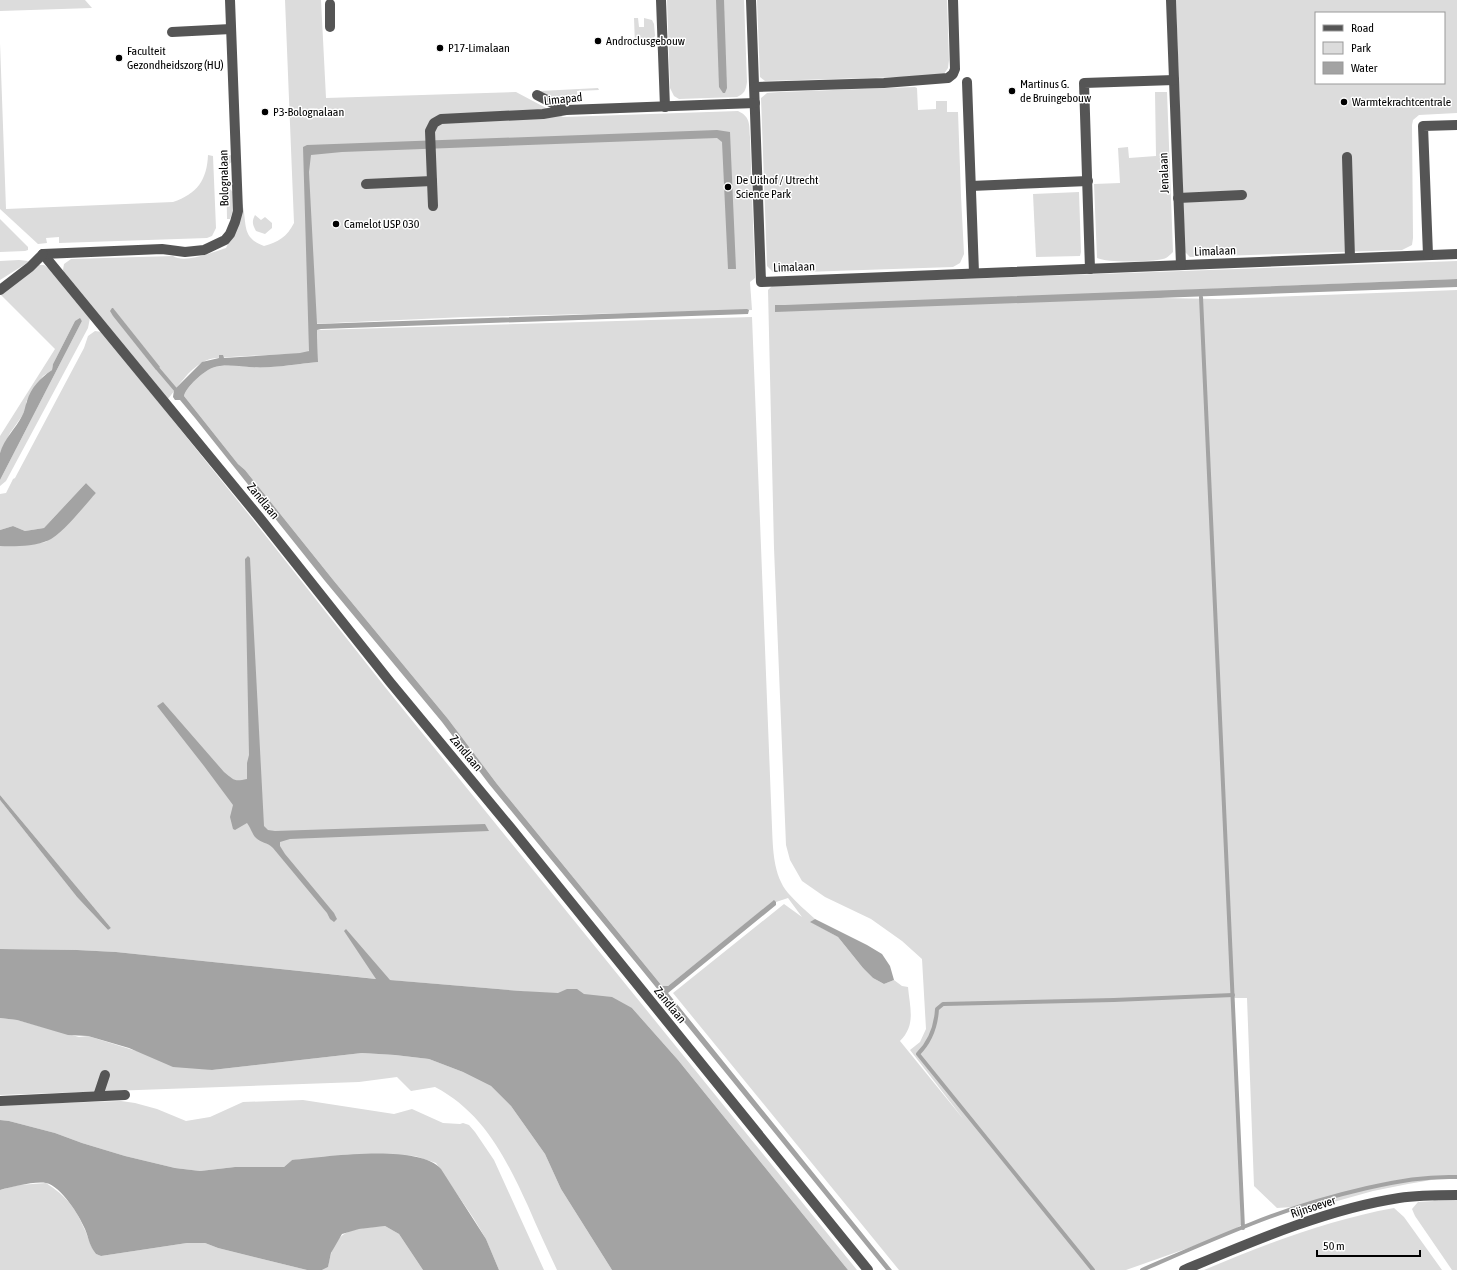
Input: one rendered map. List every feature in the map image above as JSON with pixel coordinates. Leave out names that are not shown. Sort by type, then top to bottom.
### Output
[{"type":"street","name":"Bolognalaan","points":[[43,254],[162,249],[185,252],[204,250],[225,240],[230,234],[238,211],[230,0]]},
{"type":"street","points":[[661,0],[665,107]]},
{"type":"street","name":"Limalaan","points":[[751,0],[762,282],[1457,254]]},
{"type":"street","points":[[755,87],[884,83],[948,78],[953,74],[955,69],[953,0]]},
{"type":"street","name":"Jenalaan","points":[[1171,0],[1181,265]]},
{"type":"street","points":[[330,4],[330,27]]},
{"type":"street","points":[[172,32],[231,29]]},
{"type":"street","points":[[1090,269],[1084,82],[1174,80]]},
{"type":"street","points":[[967,82],[974,273]]},
{"type":"street","points":[[537,94],[566,110]]},
{"type":"street","name":"Limapad","points":[[433,206],[430,139],[431,126],[441,119],[543,114],[566,110],[755,103]]},
{"type":"street","points":[[1428,255],[1423,126],[1457,125]]},
{"type":"street","points":[[1347,157],[1350,258]]},
{"type":"street","points":[[366,184],[432,181]]},
{"type":"street","points":[[971,186],[1088,181]]},
{"type":"street","points":[[1178,198],[1242,195]]},
{"type":"street","points":[[0,290],[30,267],[43,254]]},
{"type":"street","name":"Zandlaan","points":[[43,254],[259,517],[390,682],[510,827],[868,1270]]},
{"type":"street","points":[[98,1096],[105,1075]]},
{"type":"street","points":[[0,1101],[125,1094]]},
{"type":"street","name":"Rijnsoever","points":[[1184,1270],[1282,1231],[1367,1204],[1400,1198],[1457,1195]]},
{"type":"green space","points":[[0,0],[85,0],[92,8],[0,11]]},
{"type":"green space","points":[[285,0],[321,0],[326,98],[516,92],[563,117],[738,111],[742,113],[747,119],[749,125],[750,137],[755,278],[750,282],[752,310],[466,317],[310,324],[310,349],[307,353],[209,359],[193,369],[167,400],[65,275],[63,270],[64,264],[71,259],[173,256],[185,259],[226,248],[238,224],[242,203],[246,229],[251,238],[256,242],[264,246],[278,241],[288,232],[294,223]]},
{"type":"green space","points":[[667,0],[744,0],[747,82],[741,95],[737,97],[679,99],[674,96],[670,88]]},
{"type":"green space","points":[[757,0],[947,0],[948,68],[944,74],[937,76],[765,81],[760,77]]},
{"type":"green space","points":[[1176,0],[1457,0],[1457,113],[1419,115],[1413,120],[1412,125],[1412,245],[1402,250],[1190,257],[1185,252]]},
{"type":"green space","points":[[634,18],[638,18],[639,27],[644,27],[644,18],[652,20],[654,24],[655,36],[649,44],[635,45]]},
{"type":"green space","points":[[0,43],[6,209],[173,202],[188,195],[199,185],[203,179],[208,155],[213,156],[216,228],[212,236],[207,238],[59,243],[59,237],[46,238],[47,243],[38,244],[0,209]]},
{"type":"green space","points":[[598,88],[599,90],[577,91],[578,103],[564,104],[540,91]]},
{"type":"green space","points":[[917,88],[918,110],[936,109],[936,101],[947,101],[947,112],[958,112],[964,254],[960,263],[953,267],[774,273],[767,266],[761,98],[767,93],[780,92]]},
{"type":"green space","points":[[1155,92],[1167,92],[1173,252],[1164,259],[1149,261],[1129,262],[1102,260],[1097,258],[1094,184],[1120,183],[1118,148],[1128,147],[1129,158],[1156,156]]},
{"type":"green space","points":[[232,155],[233,161],[229,164],[230,189],[234,193],[233,210],[230,219],[227,219],[226,156]]},
{"type":"green space","points":[[1079,192],[1080,256],[1036,257],[1033,194]]},
{"type":"green space","points":[[255,215],[261,220],[265,217],[272,223],[272,228],[265,234],[256,231],[253,223]]},
{"type":"green space","points":[[0,219],[28,247],[28,250],[0,252]]},
{"type":"green space","points":[[0,261],[28,261],[0,280]]},
{"type":"green space","points":[[1457,261],[1457,279],[1187,290],[1161,298],[1219,299],[1457,290],[1457,1179],[1437,1179],[1408,1184],[1373,1191],[1323,1205],[1277,1208],[1254,1186],[1247,998],[1234,998],[1241,1225],[1234,1230],[1194,1246],[1126,1270],[899,1270],[673,993],[784,904],[802,917],[788,898],[776,902],[773,901],[668,986],[662,986],[497,784],[448,719],[245,470],[238,464],[184,396],[188,388],[200,376],[212,368],[230,365],[249,367],[284,366],[318,362],[317,330],[752,317],[772,835],[775,862],[779,878],[788,893],[815,919],[811,922],[838,937],[873,978],[884,984],[894,980],[902,986],[908,987],[911,1010],[910,1023],[905,1035],[900,1041],[965,1121],[910,1050],[920,1042],[926,1029],[922,959],[902,941],[871,919],[825,897],[802,881],[790,860],[786,845],[774,548],[768,290],[772,286]]},
{"type":"green space","points":[[39,265],[44,265],[51,270],[90,318],[88,328],[6,481],[0,486],[0,480],[82,321],[75,321],[53,364],[52,370],[43,376],[26,402],[26,408],[22,416],[10,433],[0,453],[0,436],[55,349],[1,295]]},
{"type":"green space","points":[[95,331],[102,332],[385,687],[857,1270],[848,1270],[678,1060],[632,1008],[521,991],[377,979],[116,952],[0,949],[0,800],[77,897],[108,930],[111,928],[0,795],[0,546],[28,545],[46,542],[96,493],[86,483],[44,528],[25,531],[13,526],[0,530],[0,494],[6,493],[13,479],[15,478],[84,348],[88,336]]},
{"type":"green space","points":[[0,1018],[17,1020],[79,1037],[88,1036],[133,1050],[212,1070],[362,1053],[429,1059],[463,1072],[491,1086],[511,1106],[545,1154],[561,1189],[612,1270],[557,1270],[520,1188],[502,1154],[480,1123],[467,1109],[452,1097],[435,1087],[411,1091],[397,1077],[359,1082],[0,1095]]},
{"type":"green space","points":[[303,1100],[394,1114],[412,1109],[443,1123],[463,1123],[469,1125],[494,1160],[544,1270],[499,1270],[486,1239],[436,1163],[415,1156],[376,1154],[292,1160],[284,1167],[235,1167],[200,1171],[175,1168],[125,1156],[55,1133],[0,1120],[0,1105],[121,1101],[157,1109],[186,1121],[210,1117],[243,1102]]},
{"type":"green space","points":[[46,1183],[69,1202],[81,1221],[90,1244],[96,1254],[101,1256],[187,1243],[205,1243],[218,1248],[307,1270],[0,1270],[0,1190],[19,1185]]},
{"type":"green space","points":[[1457,1199],[1457,1270],[1452,1270],[1415,1216],[1412,1209],[1418,1202]]},
{"type":"green space","points":[[1394,1208],[1404,1217],[1442,1270],[1204,1270],[1250,1251],[1321,1226]]},
{"type":"green space","points":[[385,1226],[399,1234],[423,1270],[322,1270],[328,1267],[335,1245],[346,1233],[362,1228]]},
{"type":"water","points":[[716,0],[724,0],[727,88],[725,93],[723,93],[719,87]]},
{"type":"water","points":[[717,130],[730,132],[736,269],[728,269],[722,142],[717,138],[342,152],[311,155],[309,172],[317,324],[747,309],[749,310],[748,314],[321,329],[317,330],[318,362],[284,366],[221,366],[212,368],[200,376],[188,388],[184,396],[238,464],[245,470],[448,719],[497,784],[662,986],[668,986],[774,900],[776,902],[776,905],[668,993],[892,1270],[886,1270],[489,784],[442,722],[325,581],[195,418],[180,400],[175,400],[173,397],[174,390],[202,362],[219,358],[219,355],[223,355],[224,358],[300,353],[309,351],[303,147],[307,145]]},
{"type":"water","points":[[1457,279],[1457,287],[775,312],[775,305]]},
{"type":"water","points":[[112,308],[160,367],[158,369],[156,370],[113,316],[110,311]]},
{"type":"water","points":[[80,318],[82,321],[0,480],[0,453],[2,448],[23,414],[31,392],[40,380],[52,370],[53,364],[75,321]]},
{"type":"water","points":[[86,483],[96,493],[66,527],[53,538],[42,543],[30,545],[0,546],[0,530],[13,526],[25,531],[44,528]]},
{"type":"water","points":[[248,556],[250,558],[264,826],[268,830],[275,831],[485,824],[489,831],[290,839],[280,842],[280,846],[285,854],[334,913],[337,919],[334,922],[273,848],[260,841],[253,835],[247,823],[235,830],[233,829],[230,817],[233,805],[157,706],[163,702],[230,777],[234,780],[247,779],[247,763],[249,755],[245,559]]},
{"type":"water","points":[[0,795],[111,928],[108,930],[77,897],[0,800]]},
{"type":"water","points":[[815,919],[882,954],[890,966],[894,980],[884,984],[873,978],[838,937],[810,922]]},
{"type":"water","points":[[346,929],[390,980],[558,993],[567,989],[577,989],[584,994],[612,997],[632,1008],[678,1060],[848,1270],[612,1270],[561,1189],[545,1154],[511,1106],[491,1086],[463,1072],[429,1059],[362,1053],[212,1070],[173,1067],[129,1048],[88,1036],[68,1035],[17,1020],[0,1018],[0,949],[116,952],[376,979],[344,931]]},
{"type":"water","points":[[0,1120],[55,1133],[125,1156],[175,1168],[200,1171],[235,1167],[284,1167],[292,1160],[348,1155],[393,1154],[413,1156],[429,1161],[441,1169],[486,1239],[499,1270],[423,1270],[399,1234],[385,1226],[359,1229],[342,1234],[331,1253],[328,1267],[322,1270],[307,1270],[218,1248],[205,1243],[187,1243],[101,1256],[96,1254],[92,1248],[85,1229],[74,1209],[58,1189],[52,1185],[46,1183],[35,1183],[0,1190]]},
{"type":"waterway","points":[[1201,297],[1243,1228]]},
{"type":"waterway","points":[[158,369],[175,389]]},
{"type":"waterway","points":[[1093,1270],[918,1054],[932,1033],[937,1009],[943,1004],[1114,1000],[1233,995]]},
{"type":"waterway","points":[[1142,1270],[1210,1240],[1294,1208],[1323,1199],[1401,1181],[1434,1177],[1457,1177]]},
{"type":"place","name":"Androclusgebouw","points":[[598,41]]},
{"type":"place","name":"P17-Limalaan","points":[[440,48]]},
{"type":"place","name":"Faculteit Gezondheidszorg (HU)","points":[[119,58]]},
{"type":"place","name":"Martinus G. de Bruingebouw","points":[[1012,91]]},
{"type":"place","name":"Warmtekrachtcentrale","points":[[1344,102]]},
{"type":"place","name":"P3-Bolognalaan","points":[[265,112]]},
{"type":"place","name":"De Uithof / Utrecht Science Park","points":[[728,187]]},
{"type":"place","name":"Camelot USP 030","points":[[336,224]]}]
